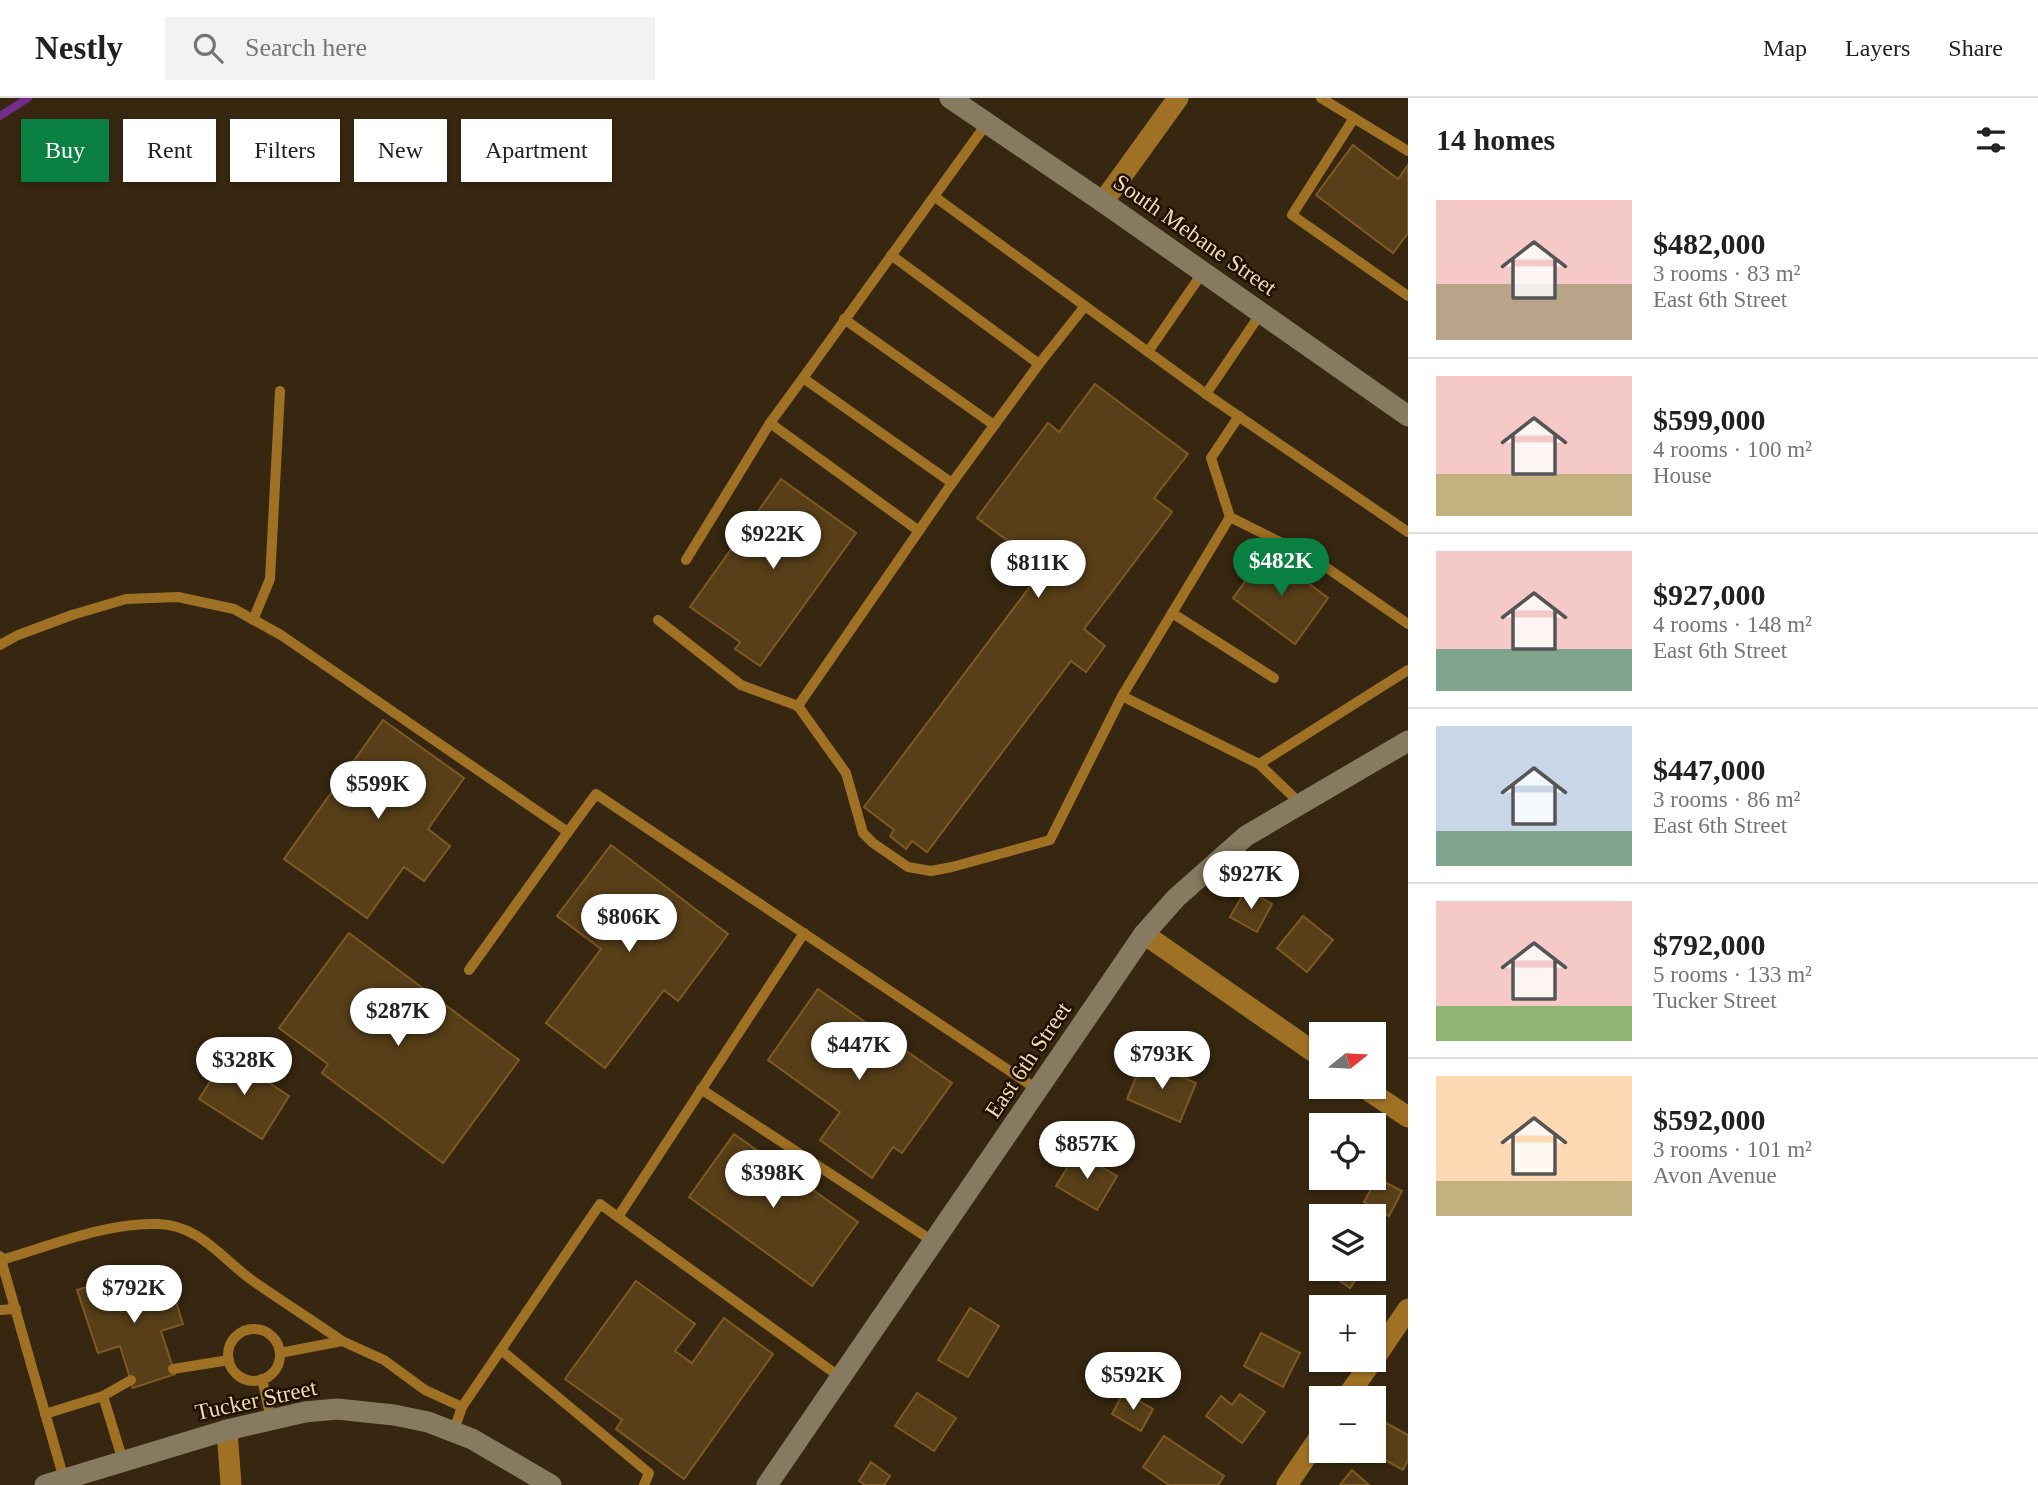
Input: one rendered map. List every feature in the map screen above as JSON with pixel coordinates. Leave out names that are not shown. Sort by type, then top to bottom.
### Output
[{"type":"street","name":"South Mebane Street","points":[[950,98],[1261,313],[1403,407]]},
{"type":"street","points":[[1103,202],[1178,98]]},
{"type":"street","name":"East 6th Street","points":[[767,1485],[1144,934],[1176,898],[1247,836],[1408,741]]},
{"type":"street","points":[[1144,934],[1309,1049]]},
{"type":"street","points":[[1381,1099],[1408,1117]]},
{"type":"street","points":[[1386,1340],[1408,1309]]},
{"type":"street","name":"Tucker Street","points":[[55,1482],[227,1430],[271,1419],[337,1409],[394,1415],[428,1422],[472,1439],[551,1485]]},
{"type":"street","points":[[227,1430],[231,1485]]},
{"type":"street","points":[[1287,1485],[1309,1453]]},
{"type":"lane","points":[[1321,98],[1408,151]]},
{"type":"lane","points":[[1354,118],[1292,215],[1408,296]]},
{"type":"lane","points":[[686,560],[770,423],[987,123]]},
{"type":"lane","points":[[935,197],[1206,394],[1408,533]]},
{"type":"lane","points":[[891,255],[1039,364]]},
{"type":"lane","points":[[1148,352],[1203,272]]},
{"type":"lane","points":[[798,706],[952,483],[1085,306]]},
{"type":"lane","points":[[1206,394],[1261,313]]},
{"type":"lane","points":[[844,318],[994,425]]},
{"type":"lane","points":[[803,378],[952,483]]},
{"type":"lane","points":[[253,620],[270,579],[280,391]]},
{"type":"lane","points":[[1239,416],[1211,457],[1230,517],[1314,559],[1408,624]]},
{"type":"lane","points":[[770,423],[919,531]]},
{"type":"lane","points":[[659,620],[741,685],[798,706],[846,774],[863,833],[908,867],[931,871],[1050,839],[1122,696],[1230,517]]},
{"type":"lane","points":[[0,645],[18,635],[72,615],[126,599],[178,597],[234,609],[281,635],[568,832]]},
{"type":"lane","points":[[1172,613],[1275,678]]},
{"type":"lane","points":[[1259,764],[1408,670]]},
{"type":"lane","points":[[1122,696],[1259,764],[1301,804]]},
{"type":"lane","points":[[469,970],[596,794],[1039,1090]]},
{"type":"lane","points":[[618,1217],[804,933]]},
{"type":"lane","points":[[701,1089],[934,1242]]},
{"type":"lane","points":[[453,1433],[462,1407],[600,1204],[840,1377]]},
{"type":"lane","points":[[55,1482],[46,1414],[0,1258],[110,1228],[161,1224],[188,1231],[206,1241],[250,1279],[342,1341],[384,1360],[425,1390],[462,1407]]},
{"type":"lane","points":[[0,1310],[16,1309]]},
{"type":"lane","points":[[250,1329],[259,1329],[273,1337],[280,1353],[275,1369],[261,1379],[244,1379],[237,1374],[229,1360],[231,1343],[242,1332],[250,1329]]},
{"type":"lane","points":[[280,1353],[342,1341]]},
{"type":"lane","points":[[500,1350],[649,1474],[643,1485]]},
{"type":"lane","points":[[173,1369],[229,1360]]},
{"type":"lane","points":[[261,1379],[271,1419]]},
{"type":"lane","points":[[46,1414],[103,1396],[131,1380]]},
{"type":"lane","points":[[103,1396],[122,1461]]},
{"type":"building","points":[[1353,145],[1398,179],[1408,165],[1408,233],[1393,253],[1316,195]]},
{"type":"building","points":[[1095,384],[1188,454],[1154,498],[1172,512],[1084,629],[1105,646],[1086,672],[1071,661],[927,852],[912,841],[906,849],[890,836],[894,830],[864,807],[1044,568],[977,518],[1048,423],[1059,432]]},
{"type":"building","points":[[781,479],[856,533],[760,666],[735,649],[740,642],[690,607]]},
{"type":"building","points":[[1267,552],[1328,598],[1295,644],[1233,598]]},
{"type":"building","points":[[383,720],[464,778],[428,829],[450,846],[424,881],[404,867],[367,918],[284,859]]},
{"type":"building","points":[[611,845],[728,934],[678,1001],[664,990],[605,1068],[546,1023],[601,949],[557,916]]},
{"type":"building","points":[[1246,889],[1272,904],[1257,932],[1230,917]]},
{"type":"building","points":[[1303,916],[1333,940],[1307,972],[1277,948]]},
{"type":"building","points":[[349,933],[519,1060],[443,1163],[322,1073],[328,1064],[279,1028]]},
{"type":"building","points":[[818,989],[952,1083],[902,1153],[893,1147],[872,1178],[820,1140],[840,1112],[768,1060]]},
{"type":"building","points":[[227,1055],[289,1096],[262,1139],[199,1099]]},
{"type":"building","points":[[1143,1060],[1196,1083],[1180,1122],[1127,1099]]},
{"type":"building","points":[[734,1134],[858,1222],[812,1286],[689,1197]]},
{"type":"building","points":[[1077,1152],[1117,1176],[1097,1210],[1056,1186]]},
{"type":"building","points":[[1386,1183],[1402,1191],[1389,1216],[1386,1214],[1386,1204],[1364,1202],[1370,1190],[1386,1190]]},
{"type":"building","points":[[167,1273],[183,1324],[161,1331],[175,1374],[133,1388],[120,1346],[98,1353],[77,1290],[103,1282],[106,1293]]},
{"type":"building","points":[[636,1281],[695,1324],[675,1351],[692,1363],[724,1318],[773,1354],[684,1479],[616,1429],[622,1420],[565,1379]]},
{"type":"building","points":[[1340,1281],[1355,1281],[1350,1288]]},
{"type":"building","points":[[970,1308],[999,1326],[968,1377],[938,1360]]},
{"type":"building","points":[[1261,1333],[1300,1353],[1283,1387],[1244,1366]]},
{"type":"building","points":[[1124,1392],[1153,1409],[1141,1431],[1112,1414]]},
{"type":"building","points":[[917,1393],[956,1418],[934,1451],[895,1426]]},
{"type":"building","points":[[1240,1394],[1265,1412],[1242,1443],[1206,1416],[1221,1396],[1232,1405]]},
{"type":"building","points":[[1386,1423],[1408,1435],[1408,1460],[1403,1470],[1386,1461]]},
{"type":"building","points":[[1164,1436],[1224,1476],[1218,1485],[1169,1485],[1143,1467]]},
{"type":"building","points":[[871,1462],[890,1476],[884,1485],[865,1485],[859,1481]]},
{"type":"building","points":[[1352,1470],[1369,1485],[1340,1485]]},
{"type":"waterway","points":[[0,116],[28,98]]}]
